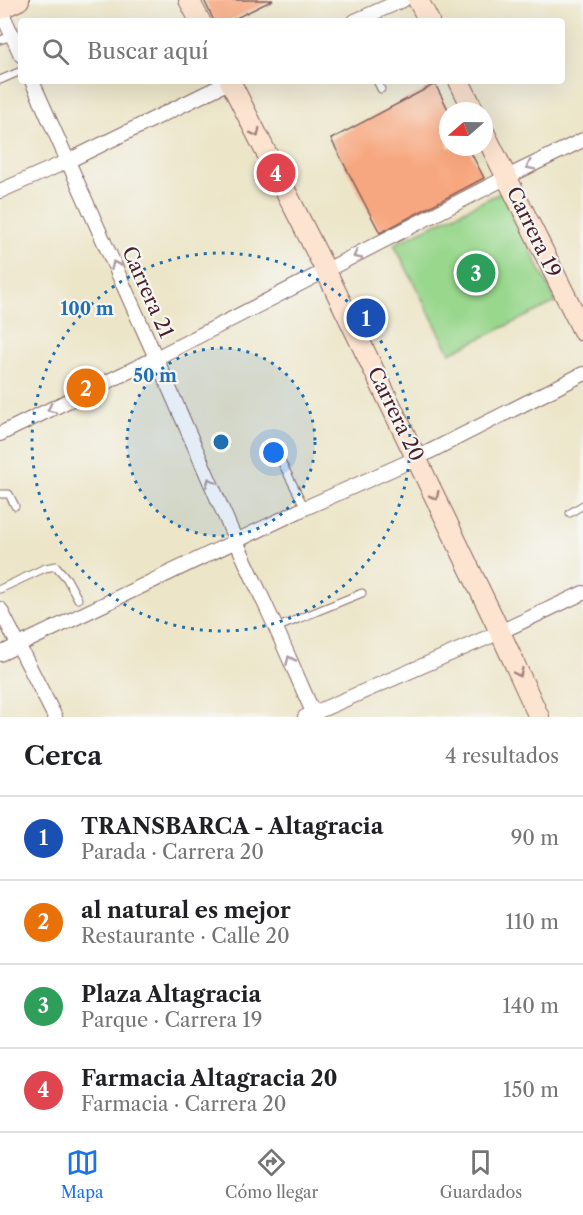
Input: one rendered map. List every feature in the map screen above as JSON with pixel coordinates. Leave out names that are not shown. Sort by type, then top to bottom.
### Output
[{"type":"street","points":[[18,52],[6,38],[0,9],[19,0]]},
{"type":"street","points":[[189,0],[198,18]]},
{"type":"street","points":[[363,18],[403,0]]},
{"type":"street","points":[[418,0],[427,18]]},
{"type":"street","name":"Carrera 21","points":[[34,84],[276,628],[311,716]]},
{"type":"street","points":[[0,191],[68,161],[224,84]]},
{"type":"street","name":"Carrera 20","points":[[232,84],[327,271],[539,717]]},
{"type":"street","points":[[460,84],[470,102]]},
{"type":"street","points":[[0,434],[156,358],[583,140]]},
{"type":"street","name":"Carrera 19","points":[[493,150],[583,332]]},
{"type":"street","points":[[0,654],[305,508],[417,458],[583,374]]},
{"type":"street","points":[[311,716],[583,593]]},
{"type":"street","points":[[0,609],[55,717]]},
{"type":"lane","points":[[0,80],[18,72]]},
{"type":"lane","points":[[378,84],[381,89]]},
{"type":"lane","points":[[281,461],[305,508]]},
{"type":"lane","points":[[0,494],[9,494],[15,506]]},
{"type":"lane","points":[[570,513],[583,505]]},
{"type":"lane","points":[[0,589],[45,568],[56,566],[67,579],[78,599]]},
{"type":"lane","points":[[276,628],[362,593]]},
{"type":"green space","points":[[502,192],[556,302],[450,353],[394,244]]},
{"type":"building","points":[[204,0],[273,0],[236,18],[213,18]]},
{"type":"building","points":[[435,84],[444,102],[439,102],[439,156],[473,156],[484,178],[380,233],[331,139]]},
{"type":"place","name":"Farmacia Altagracia 20","points":[[276,173]]},
{"type":"place","name":"Plaza Altagracia","points":[[476,273]]},
{"type":"place","name":"TRANSBARCA - Altagracia","points":[[366,318]]},
{"type":"place","name":"al natural es mejor","points":[[86,388]]}]
